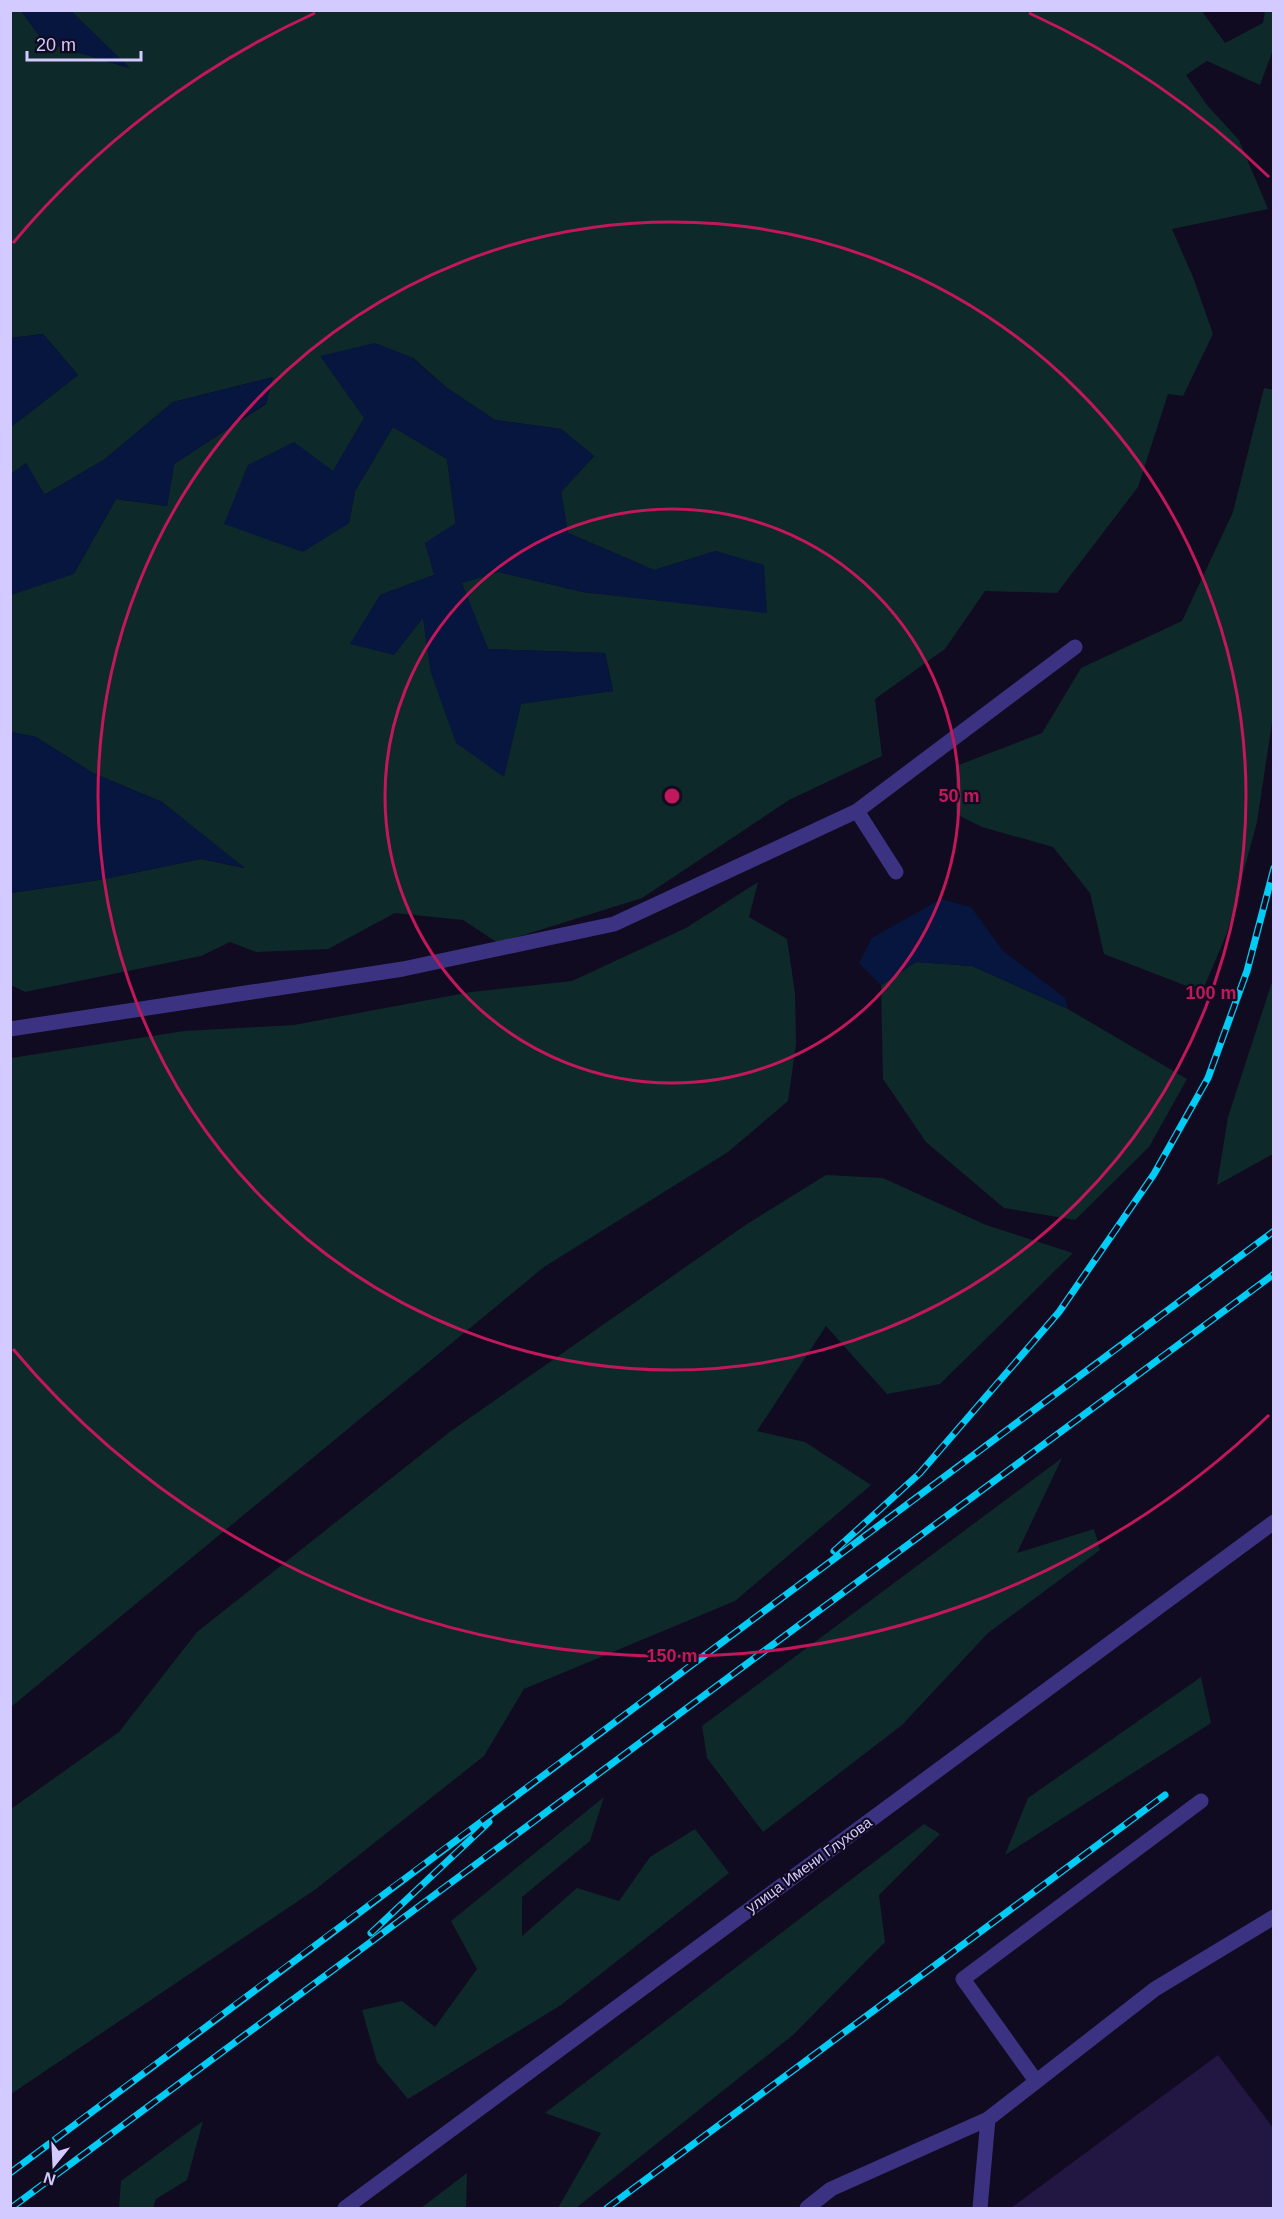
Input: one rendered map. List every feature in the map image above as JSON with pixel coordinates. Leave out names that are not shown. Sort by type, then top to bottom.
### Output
[{"type":"street","points":[[10,1029],[403,969],[614,924],[857,811],[1075,647]]},
{"type":"street","points":[[857,811],[896,872]]},
{"type":"street","name":"улица Имени Глухова","points":[[345,2208],[1274,1522]]},
{"type":"street","points":[[1036,2081],[963,1979],[1201,1801]]},
{"type":"street","points":[[807,2208],[831,2189],[988,2119],[1155,1989],[1274,1917]]},
{"type":"street","points":[[980,2208],[988,2119]]},
{"type":"green space","points":[[1201,10],[1225,43],[1263,23],[1265,11],[1273,11],[1273,50],[1260,85],[1207,61],[1186,75],[1207,105],[1239,140],[1268,209],[1172,229],[1193,277],[1213,334],[1183,396],[1168,394],[1138,487],[1057,593],[985,591],[945,649],[875,699],[882,756],[789,800],[642,898],[498,943],[463,920],[395,913],[328,949],[256,952],[230,942],[201,956],[25,992],[11,985],[11,893],[99,880],[201,859],[244,868],[162,802],[93,773],[36,737],[11,732],[11,595],[74,573],[116,499],[167,506],[174,464],[266,404],[273,377],[173,402],[105,459],[44,495],[26,463],[11,474],[11,427],[78,375],[43,334],[11,338],[11,11],[21,11],[44,42],[129,68],[71,11]],"holes":[[[412,357],[447,388],[495,420],[561,429],[594,456],[561,492],[568,533],[654,570],[716,551],[767,612],[583,592],[498,572],[461,583],[488,649],[605,653],[613,691],[521,703],[504,776],[431,673],[423,617],[380,595],[434,575],[456,524],[447,459],[393,427],[355,491],[349,523],[293,442],[333,472],[364,418]]]},
{"type":"green space","points":[[1264,388],[1274,390],[1273,716],[1257,822],[1227,933],[1202,992],[1104,954],[1090,893],[1053,847],[982,827],[956,814],[956,766],[1042,733],[1081,668],[1182,621],[1233,512]]},
{"type":"green space","points":[[758,882],[749,917],[787,939],[795,993],[796,1044],[788,1101],[728,1152],[544,1267],[11,1707],[11,1058],[184,1031],[294,1025],[471,992],[572,981],[686,928]]},
{"type":"green space","points":[[916,962],[972,966],[1068,1009],[1187,1079],[1149,1147],[1075,1220],[1004,1208],[926,1142],[883,1079],[881,985]]},
{"type":"green space","points":[[1273,979],[1273,1154],[1217,1185],[1228,1117]]},
{"type":"green space","points":[[826,1175],[883,1178],[986,1225],[1073,1253],[940,1384],[887,1394],[826,1326],[757,1431],[805,1442],[871,1485],[735,1601],[524,1689],[484,1756],[316,1889],[11,2094],[11,1809],[119,1732],[197,1632],[451,1431],[747,1224]]},
{"type":"green space","points":[[1062,1458],[1017,1553],[1094,1529],[1100,1550],[988,1633],[902,1725],[763,1832],[707,1758],[702,1726]]},
{"type":"green space","points":[[1201,1677],[1211,1723],[1005,1855],[1028,1798]]},
{"type":"green space","points":[[604,1797],[590,1841],[522,1897],[522,1936],[577,1888],[619,1901],[650,1857],[695,1829],[729,1873],[561,2005],[408,2099],[377,2062],[362,2010],[402,2001],[435,2027],[477,1969],[451,1921]]},
{"type":"green space","points":[[924,1824],[940,1834],[879,1895],[885,1942],[793,2035],[576,2208],[558,2208],[601,2133],[545,2113]]},
{"type":"green space","points":[[203,2121],[187,2180],[156,2199],[153,2208],[119,2208],[121,2181]]},
{"type":"green space","points":[[467,2173],[466,2208],[421,2208]]},
{"type":"water","points":[[21,11],[71,11],[130,68],[44,42]]},
{"type":"water","points":[[43,334],[78,375],[11,427],[11,338]]},
{"type":"water","points":[[375,343],[411,357],[447,388],[495,420],[561,429],[594,456],[561,492],[568,533],[654,570],[716,551],[764,565],[767,613],[583,592],[498,572],[462,583],[488,649],[605,653],[613,691],[521,704],[504,777],[456,743],[431,673],[423,618],[394,655],[350,644],[380,595],[434,575],[425,543],[456,523],[447,459],[393,427],[355,491],[349,523],[303,552],[224,524],[248,465],[294,442],[333,471],[364,418],[320,356]]},
{"type":"water","points":[[273,377],[266,403],[174,464],[167,506],[116,499],[74,574],[11,595],[11,474],[26,463],[45,495],[105,459],[173,402]]},
{"type":"water","points":[[11,732],[36,737],[93,773],[162,802],[245,868],[201,859],[99,880],[11,893]]},
{"type":"water","points":[[941,899],[971,907],[1003,951],[1065,998],[1068,1009],[972,966],[916,962],[881,985],[859,963],[872,938]]},
{"type":"building","points":[[1218,2055],[1274,2129],[1274,2208],[1011,2208]]},
{"type":"railway","points":[[834,1551],[920,1473],[1059,1312],[1154,1174],[1208,1078],[1247,971],[1274,868]]},
{"type":"railway","points":[[10,2173],[1274,1231]]},
{"type":"railway","points":[[11,2208],[1274,1274]]},
{"type":"railway","points":[[607,2208],[1165,1795]]},
{"type":"railway","points":[[371,1933],[489,1822]]}]
